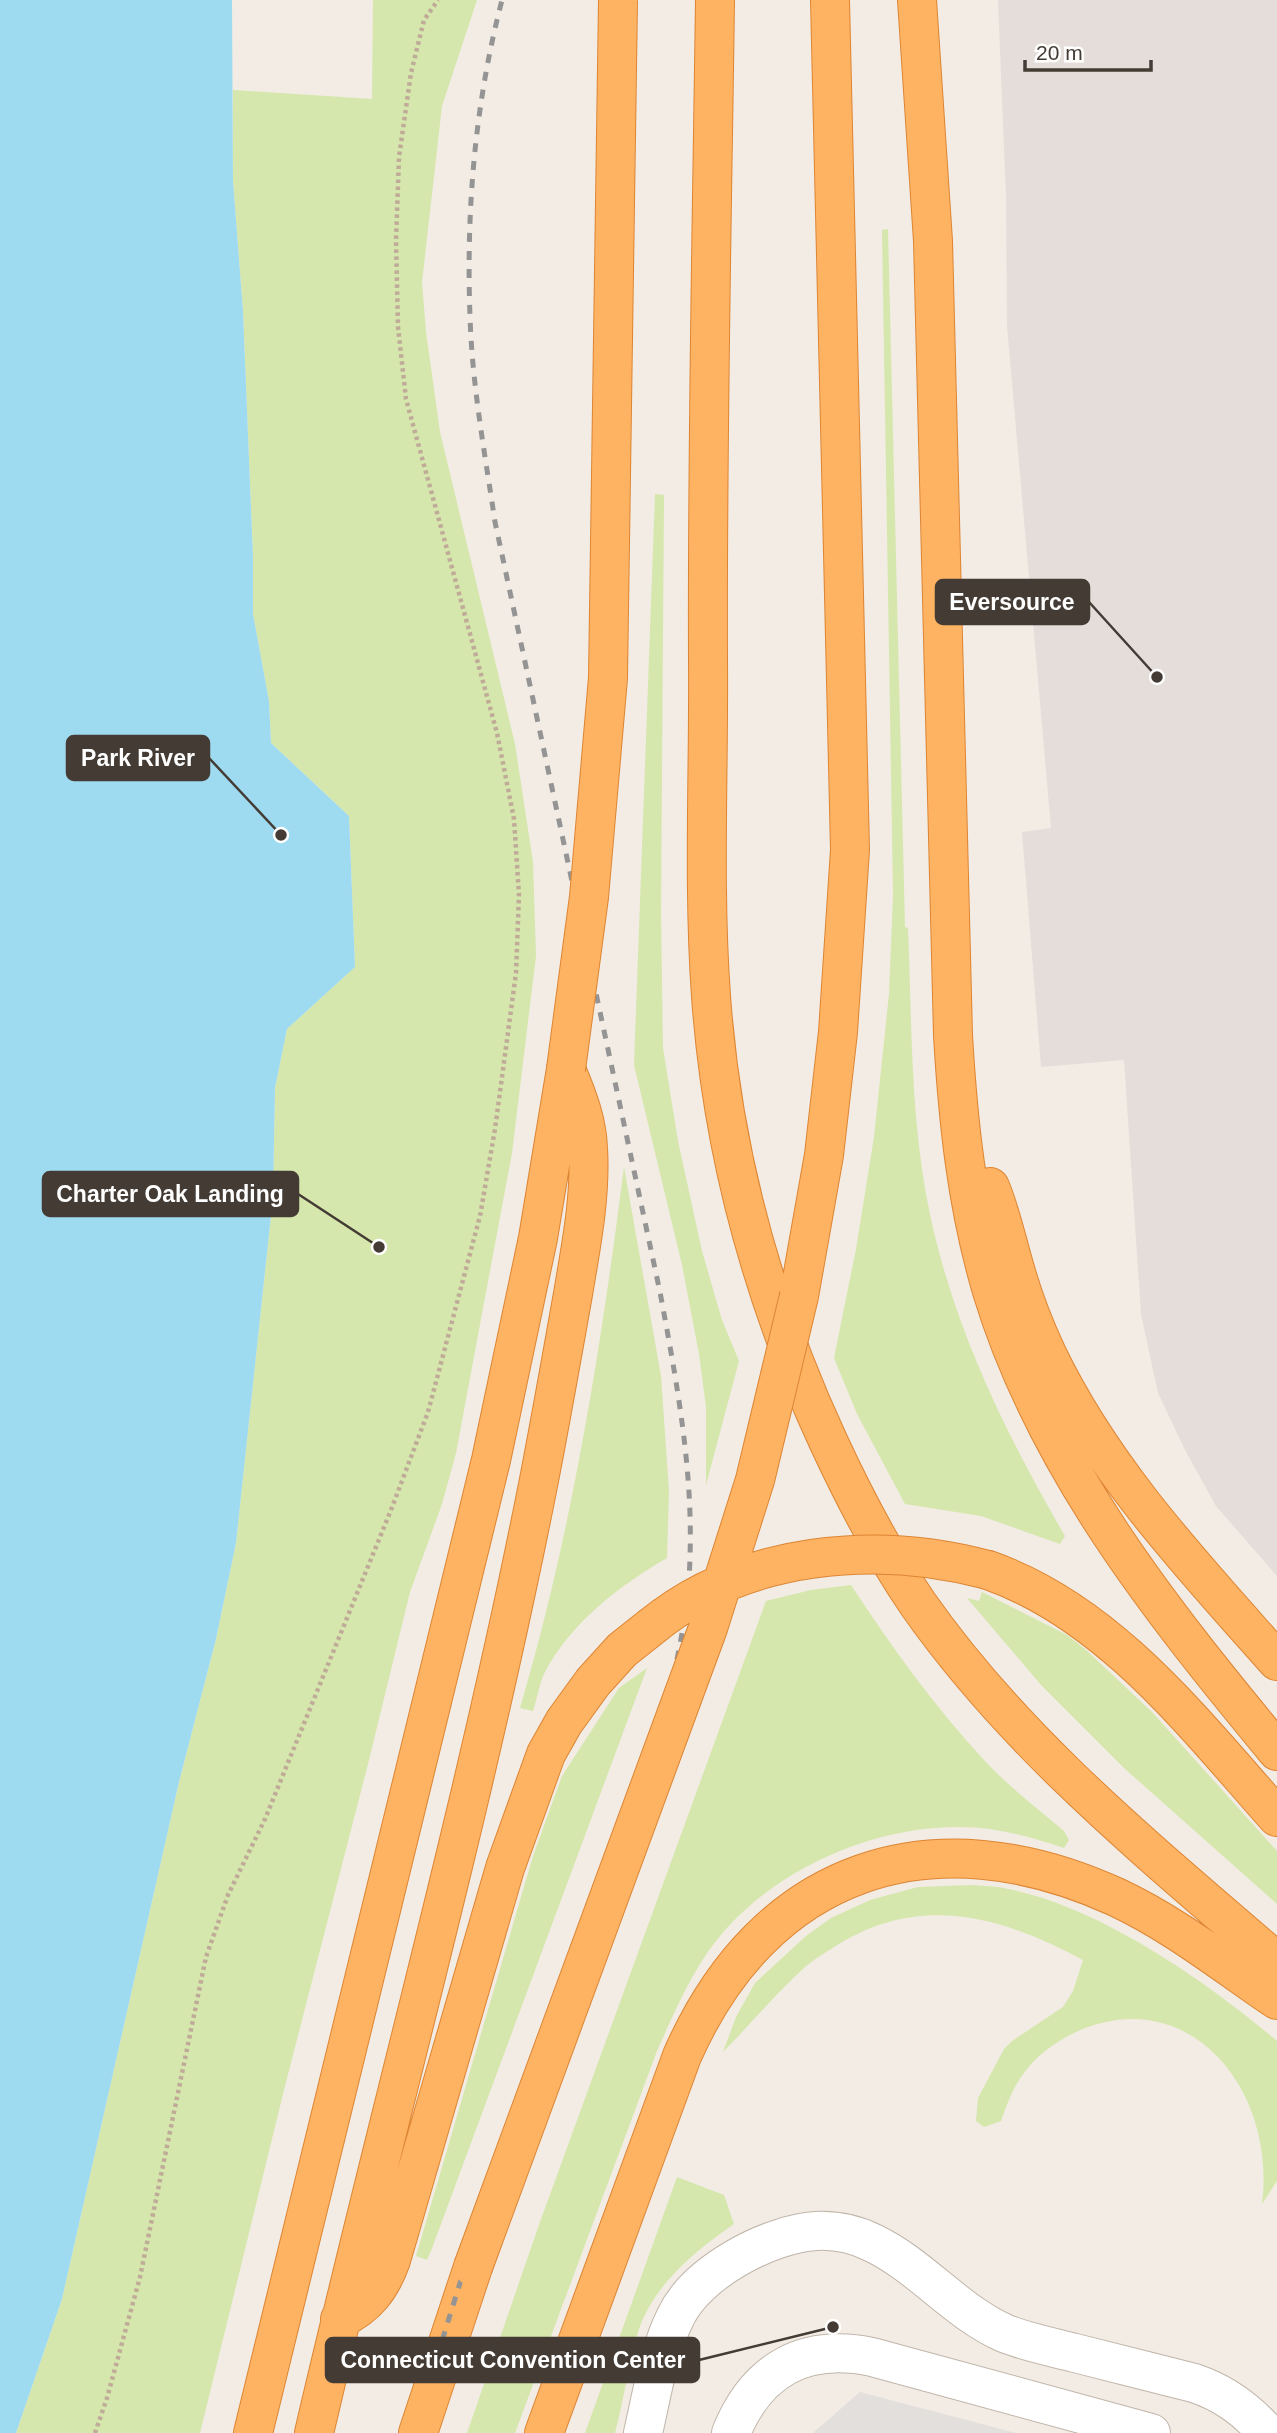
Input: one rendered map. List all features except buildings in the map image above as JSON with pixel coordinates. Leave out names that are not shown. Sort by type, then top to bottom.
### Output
[{"type":"highway","points":[[253,2433],[491,1460],[538,1238],[566,1069],[600,795],[608,678],[618,0]]},
{"type":"highway","points":[[715,0],[709,962],[714,1027],[730,1143],[745,1214],[789,1351],[837,1460],[870,1524],[909,1590],[961,1661],[1006,1714],[1076,1786],[1277,1962]]},
{"type":"highway","points":[[418,2433],[473,2267],[725,1578],[778,1392],[816,1207],[844,971],[851,824],[830,0]]},
{"type":"highway","points":[[917,0],[933,241],[953,1046],[962,1148],[975,1224],[993,1292],[1022,1370],[1053,1437],[1106,1527],[1158,1602],[1277,1751]]},
{"type":"highway","points":[[314,2433],[470,1799],[513,1612],[542,1468],[576,1276],[588,1178],[588,1146],[584,1120],[566,1069]]},
{"type":"highway","points":[[962,1148],[980,1168],[991,1188],[1025,1300],[1046,1352],[1076,1406],[1139,1500],[1180,1552],[1277,1661]]},
{"type":"highway","points":[[340,2319],[370,2299],[391,2260],[505,1868],[546,1754],[574,1705],[601,1672],[651,1627],[690,1601],[739,1578],[807,1560],[851,1555],[900,1555],[939,1559],[988,1570],[1030,1587],[1056,1602],[1111,1643],[1182,1712],[1277,1817]]},
{"type":"highway","points":[[544,2433],[695,2027],[720,1983],[743,1955],[778,1921],[812,1897],[858,1875],[909,1862],[962,1858],[1021,1866],[1081,1883],[1136,1907],[1173,1928],[1277,2000]]},
{"type":"lane","points":[[643,2433],[668,2334],[693,2290],[738,2257],[783,2238],[818,2231],[848,2234],[886,2250],[982,2321],[1005,2333],[1216,2391],[1245,2410],[1267,2433]]},
{"type":"lane","points":[[731,2433],[743,2408],[763,2381],[793,2362],[809,2356],[838,2353],[873,2357],[1151,2433]]},
{"type":"path","points":[[95,2433],[140,2277],[205,1957],[228,1895],[276,1793],[428,1412],[480,1216],[495,1129],[516,973],[519,895],[514,819],[498,733],[406,400],[398,327],[398,157],[411,74],[424,20],[438,0]]},
{"type":"shaded area","points":[[998,0],[1277,0],[1277,1576],[1216,1506],[1158,1393],[1141,1314],[1124,1060],[1041,1067],[1022,832],[1051,828],[1007,326],[1006,198]]},
{"type":"shaded area","points":[[860,2392],[1016,2433],[813,2433]]},
{"type":"green space","points":[[373,0],[477,0],[442,106],[422,282],[440,432],[515,744],[533,862],[536,956],[512,1153],[456,1453],[442,1504],[410,1592],[200,2433],[16,2433],[62,2299],[236,1543],[273,1197],[275,1088],[287,1029],[355,967],[349,816],[271,743],[269,701],[253,614],[243,311],[233,181],[233,90],[372,99]]},
{"type":"green space","points":[[888,229],[905,927],[908,928],[913,1074],[919,1147],[931,1219],[954,1303],[1004,1422],[1065,1536],[1060,1544],[981,1516],[905,1504],[857,1414],[834,1358],[856,1249],[874,1137],[889,994],[893,895],[882,230]]},
{"type":"green space","points":[[655,494],[664,495],[661,913],[663,1048],[678,1141],[702,1251],[722,1320],[739,1361],[706,1485],[706,1407],[699,1354],[682,1265],[634,1065]]},
{"type":"green space","points":[[624,1167],[661,1376],[669,1491],[667,1558],[597,1607],[567,1638],[544,1674],[533,1711],[520,1708],[570,1507],[595,1371]]},
{"type":"green space","points":[[851,1585],[914,1675],[948,1718],[984,1760],[1064,1831],[1069,1840],[1064,1848],[1000,1831],[973,1827],[923,1829],[886,1836],[814,1862],[751,1905],[724,1931],[702,1961],[657,2051],[515,2433],[467,2433],[540,2222],[766,1601],[811,1590]]},
{"type":"green space","points":[[982,1592],[1067,1635],[1152,1712],[1277,1851],[1277,1904],[1124,1768],[1041,1685],[967,1598],[979,1601]]},
{"type":"green space","points":[[647,1668],[431,2251],[427,2260],[416,2256],[533,1856],[562,1776],[619,1688]]},
{"type":"green space","points":[[971,1885],[1003,1888],[1043,1898],[1114,1929],[1185,1971],[1277,2041],[1277,2181],[1262,2204],[1263,2161],[1255,2120],[1239,2085],[1216,2055],[1187,2033],[1153,2021],[1115,2020],[1074,2033],[1046,2050],[1029,2067],[1013,2090],[1001,2121],[984,2127],[976,2121],[978,2098],[1004,2049],[1063,2007],[1073,1991],[1083,1960],[1020,1931],[989,1922],[958,1916],[926,1916],[895,1920],[863,1931],[805,1967],[723,2052],[736,2017],[755,1983],[806,1936],[831,1918],[870,1900],[918,1887]]},
{"type":"green space","points":[[677,2177],[724,2195],[734,2224],[677,2270],[654,2299],[638,2332],[615,2433],[585,2433]]},
{"type":"water","points":[[0,0],[232,0],[233,181],[243,311],[253,614],[269,701],[271,743],[349,816],[355,967],[287,1029],[275,1088],[273,1197],[236,1543],[62,2299],[16,2433],[0,2433]]},
{"type":"railway","points":[[437,2357],[469,2254],[665,1713],[685,1616],[690,1556],[686,1456],[666,1324],[495,522],[476,394],[470,316],[471,197],[485,78],[502,0]]},
{"type":"place","name":"Eversource","points":[[1157,677]]},
{"type":"place","name":"Park River","points":[[281,835]]},
{"type":"place","name":"Charter Oak Landing","points":[[379,1247]]},
{"type":"place","name":"Connecticut Convention Center","points":[[833,2327]]}]
